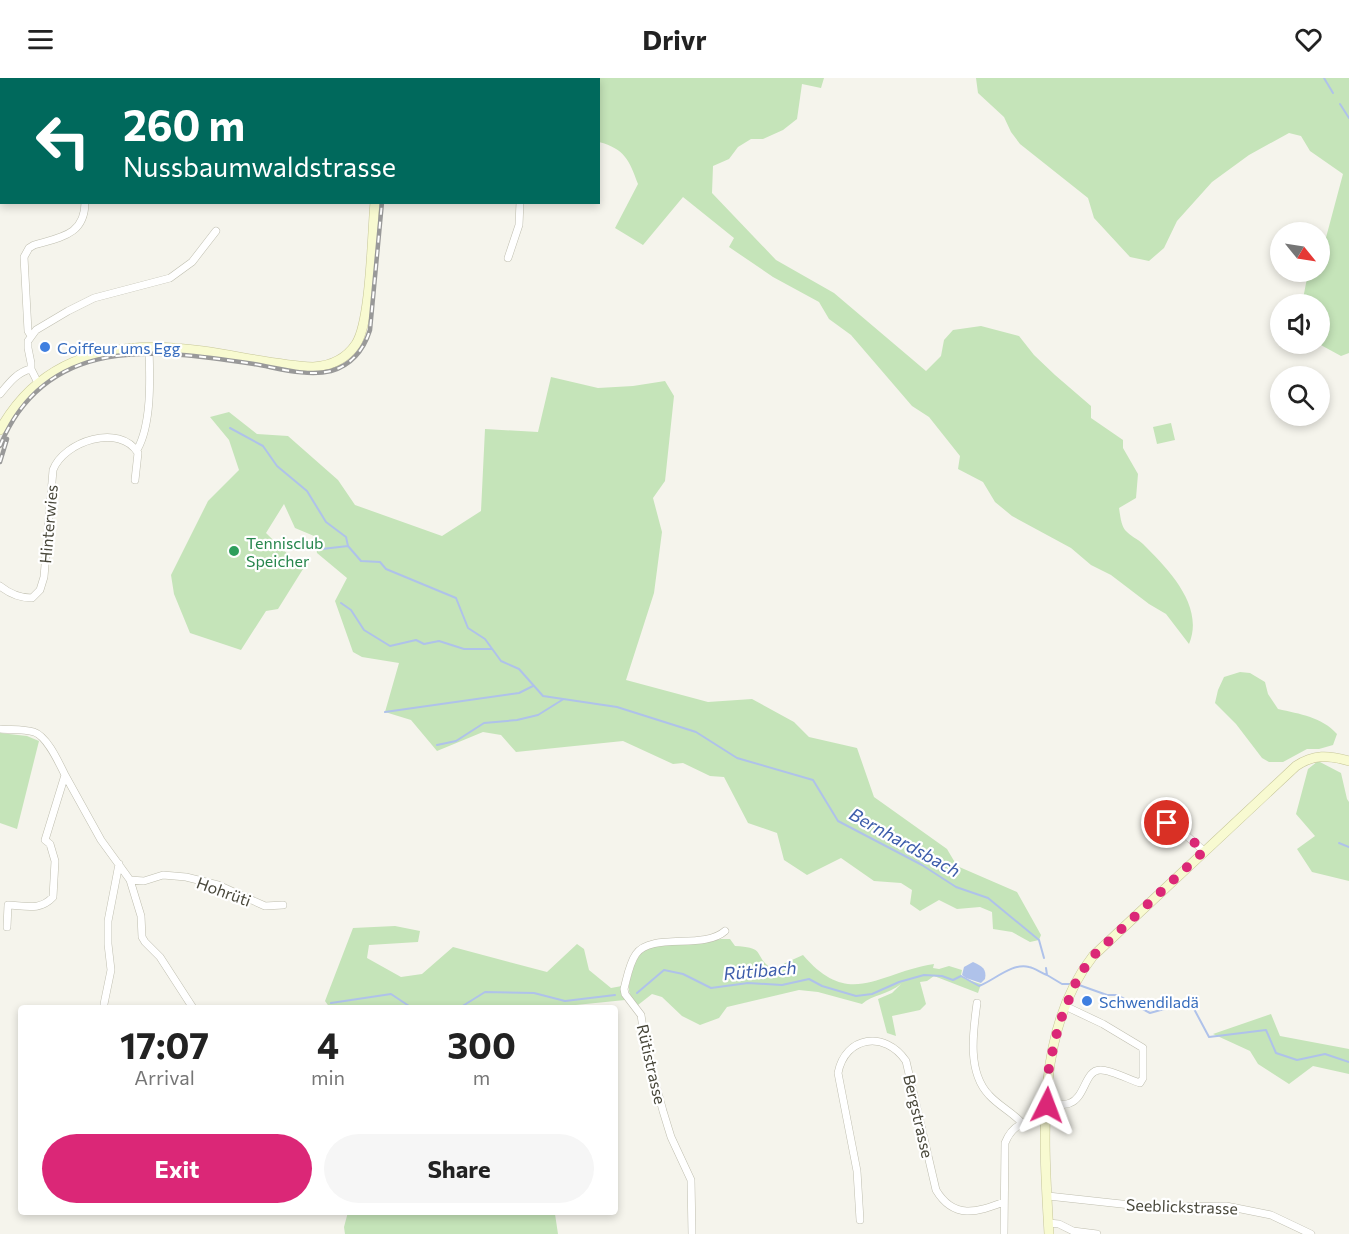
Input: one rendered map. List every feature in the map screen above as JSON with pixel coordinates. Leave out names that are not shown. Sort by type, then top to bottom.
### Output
[{"type":"street","points":[[31,336],[28,331],[24,257],[29,248],[79,228],[84,219],[85,204]]},
{"type":"street","points":[[0,430],[17,404],[38,383],[65,365],[90,355],[115,349],[149,347],[200,350],[308,366],[325,365],[341,359],[355,346],[363,327],[375,204]]},
{"type":"street","points":[[508,258],[519,225],[520,204]]},
{"type":"street","points":[[38,383],[31,369],[28,348],[31,336],[42,326],[94,298],[170,278],[192,262],[216,231]]},
{"type":"street","points":[[135,480],[137,450],[148,412],[149,347]]},
{"type":"street","points":[[0,394],[23,370],[31,369]]},
{"type":"street","name":"Hinterwies","points":[[0,586],[21,598],[32,598],[40,590],[44,577],[50,485],[53,470],[60,456],[80,444],[113,438],[124,441],[137,450]]},
{"type":"street","points":[[0,729],[34,732],[53,753],[101,840],[130,880],[141,916],[142,937],[160,957],[191,1005]]},
{"type":"street","points":[[1048,1234],[1046,1120],[1051,1057],[1065,1006],[1074,985],[1093,956],[1284,776],[1307,759],[1318,756],[1349,761]]},
{"type":"street","points":[[7,927],[8,905],[39,907],[53,897],[55,861],[50,844],[45,840],[65,775]]},
{"type":"street","points":[[1167,823],[1180,830],[1204,851]]},
{"type":"street","points":[[104,1004],[111,970],[108,921],[118,864]]},
{"type":"street","name":"Hohrüti","points":[[130,880],[144,881],[163,875],[186,877],[218,885],[264,906],[283,905]]},
{"type":"street","name":"Rütistrasse","points":[[693,1234],[692,1180],[671,1137],[646,1048],[641,1015],[625,994],[624,989],[632,961],[638,951],[646,946],[714,938],[725,931]]},
{"type":"street","points":[[977,1003],[973,1034],[978,1077],[987,1094],[1022,1123]]},
{"type":"street","points":[[1047,1105],[1070,1104],[1076,1099],[1092,1072],[1097,1069],[1140,1083],[1143,1078],[1143,1048],[1103,1024],[1065,1006]]},
{"type":"street","name":"Bergstrasse","points":[[860,1220],[857,1171],[838,1073],[844,1056],[853,1046],[871,1041],[890,1045],[901,1053],[906,1061],[936,1190],[942,1200],[950,1206],[973,1212],[1004,1202]]},
{"type":"street","points":[[1004,1234],[1005,1143],[1011,1131],[1022,1123],[1046,1120]]},
{"type":"street","name":"Seeblickstrasse","points":[[1048,1196],[1149,1207],[1226,1206],[1271,1215],[1311,1234]]},
{"type":"street","points":[[1048,1223],[1059,1224],[1073,1231],[1097,1234]]},
{"type":"green space","points":[[600,78],[824,78],[821,88],[802,84],[797,119],[783,130],[763,139],[751,139],[738,147],[729,159],[713,166],[712,193],[776,260],[834,293],[926,371],[941,356],[944,340],[953,330],[981,326],[1019,336],[1034,355],[1091,406],[1091,418],[1123,440],[1123,448],[1138,474],[1136,498],[1119,508],[1123,525],[1127,532],[1143,544],[1163,565],[1181,589],[1192,616],[1193,630],[1189,644],[1166,614],[1111,575],[1091,565],[1071,548],[1012,516],[995,502],[983,482],[958,469],[960,456],[929,417],[912,406],[851,335],[829,319],[819,302],[773,277],[729,247],[734,238],[683,197],[643,245],[615,228],[638,184],[625,157],[600,142]]},
{"type":"green space","points":[[976,78],[1349,78],[1349,353],[1341,356],[1330,350],[1330,294],[1304,294],[1306,282],[1330,282],[1330,223],[1343,174],[1310,151],[1301,136],[1289,133],[1249,155],[1212,182],[1177,221],[1164,248],[1149,261],[1130,257],[1094,218],[1088,198],[1020,144],[1004,117],[978,93]]},
{"type":"green space","points":[[551,377],[598,388],[665,381],[674,396],[665,481],[653,498],[662,532],[654,593],[626,680],[708,702],[752,699],[794,722],[809,737],[857,748],[874,797],[947,849],[957,866],[1017,892],[1041,935],[1039,940],[1030,942],[1012,932],[993,929],[992,912],[980,907],[957,909],[939,900],[920,911],[910,904],[912,890],[901,883],[874,881],[841,858],[807,875],[784,860],[777,833],[748,823],[724,777],[710,776],[683,763],[673,764],[623,741],[516,752],[501,735],[483,732],[437,751],[411,720],[385,712],[399,663],[362,657],[353,652],[335,601],[347,578],[317,553],[314,536],[295,528],[284,504],[266,533],[303,569],[278,609],[266,611],[241,650],[190,633],[174,594],[171,575],[208,501],[239,470],[229,440],[210,417],[229,412],[257,434],[288,436],[338,480],[355,505],[442,536],[481,511],[485,429],[538,432]]},
{"type":"green space","points":[[1171,423],[1175,440],[1157,444],[1153,427]]},
{"type":"green space","points":[[1240,672],[1250,673],[1265,682],[1268,694],[1278,709],[1310,717],[1331,728],[1337,734],[1333,745],[1319,749],[1307,749],[1283,762],[1269,762],[1262,758],[1236,724],[1215,703],[1224,677]]},
{"type":"green space","points":[[0,733],[27,736],[39,741],[17,829],[0,823]]},
{"type":"green space","points":[[1318,761],[1341,773],[1349,802],[1349,881],[1312,872],[1297,849],[1315,836],[1296,814],[1308,769]]},
{"type":"green space","points":[[395,926],[420,931],[418,942],[369,945],[367,958],[401,977],[422,974],[453,947],[547,972],[577,944],[584,949],[589,970],[611,988],[622,986],[625,1000],[576,1005],[328,1005],[325,1001],[353,928]]},
{"type":"green space","points":[[730,939],[735,946],[756,950],[762,960],[772,969],[803,955],[820,972],[836,981],[851,984],[866,983],[934,964],[933,968],[949,966],[962,970],[961,975],[965,979],[981,984],[978,993],[934,976],[927,981],[920,982],[926,1004],[920,1010],[892,1016],[896,1036],[887,1033],[878,999],[892,993],[901,984],[862,1004],[818,992],[799,990],[727,1007],[719,1018],[700,1025],[682,1016],[662,997],[652,994],[638,1005],[632,998],[629,989],[633,968],[639,954],[645,950],[665,944]]},
{"type":"green space","points":[[1271,1014],[1280,1036],[1349,1049],[1349,1074],[1313,1066],[1289,1084],[1258,1064],[1250,1051],[1213,1034]]},
{"type":"green space","points":[[347,1215],[555,1215],[558,1234],[345,1234]]},
{"type":"water","points":[[973,962],[984,970],[985,979],[981,983],[962,975],[964,967]]},
{"type":"waterway","points":[[1324,78],[1333,93]]},
{"type":"waterway","points":[[1340,104],[1349,118]]},
{"type":"waterway","name":"Bernhardsbach","points":[[230,428],[263,446],[277,466],[307,491],[326,522],[346,537],[348,546],[361,561],[380,562],[386,569],[456,598],[468,628],[485,639],[501,661],[519,669],[543,696],[617,707],[696,732],[737,758],[813,780],[838,821],[922,865],[956,887],[988,898],[1039,940],[1044,958]]},
{"type":"waterway","points":[[322,549],[348,546]]},
{"type":"waterway","points":[[341,603],[351,610],[364,630],[390,646],[416,640],[424,644],[439,641],[464,649],[491,649]]},
{"type":"waterway","points":[[385,712],[519,693],[533,686]]},
{"type":"waterway","points":[[437,745],[456,741],[484,723],[517,720],[538,715],[562,700]]},
{"type":"waterway","points":[[1339,843],[1349,847]]},
{"type":"waterway","name":"Rütibach","points":[[637,993],[664,970],[683,974],[711,988],[748,983],[782,985],[809,979],[822,986],[856,996],[872,994],[899,982],[924,975],[942,976],[953,980],[961,976],[979,986],[1016,967],[1031,968],[1047,975]]},
{"type":"waterway","name":"Bernhardsbach","points":[[1046,968],[1047,975],[1062,984],[1070,984]]},
{"type":"waterway","name":"Bernhardsbach","points":[[1079,985],[1107,995],[1117,995],[1150,1013],[1182,1004],[1193,1007],[1209,1037],[1266,1030],[1276,1053],[1297,1060],[1325,1054],[1349,1062]]},
{"type":"waterway","name":"Rütibach","points":[[464,1005],[485,992],[534,993],[565,1001],[615,995]]},
{"type":"waterway","name":"Rütibach","points":[[331,1003],[391,994],[408,1005]]},
{"type":"railway","points":[[0,446],[20,410],[45,384],[75,367],[108,357],[143,354],[179,355],[312,373],[331,371],[345,365],[361,350],[370,330],[382,204]]},
{"type":"railway","points":[[0,462],[7,439]]},
{"type":"place","name":"Coiffeur ums Egg","points":[[45,347]]},
{"type":"place","name":"Tennisclub Speicher","points":[[234,551]]},
{"type":"place","name":"Schwendiladä","points":[[1087,1001]]},
{"type":"route","points":[[1047,1105],[1049,1066],[1059,1024],[1078,977],[1093,956],[1204,851],[1180,830],[1167,823]]}]
